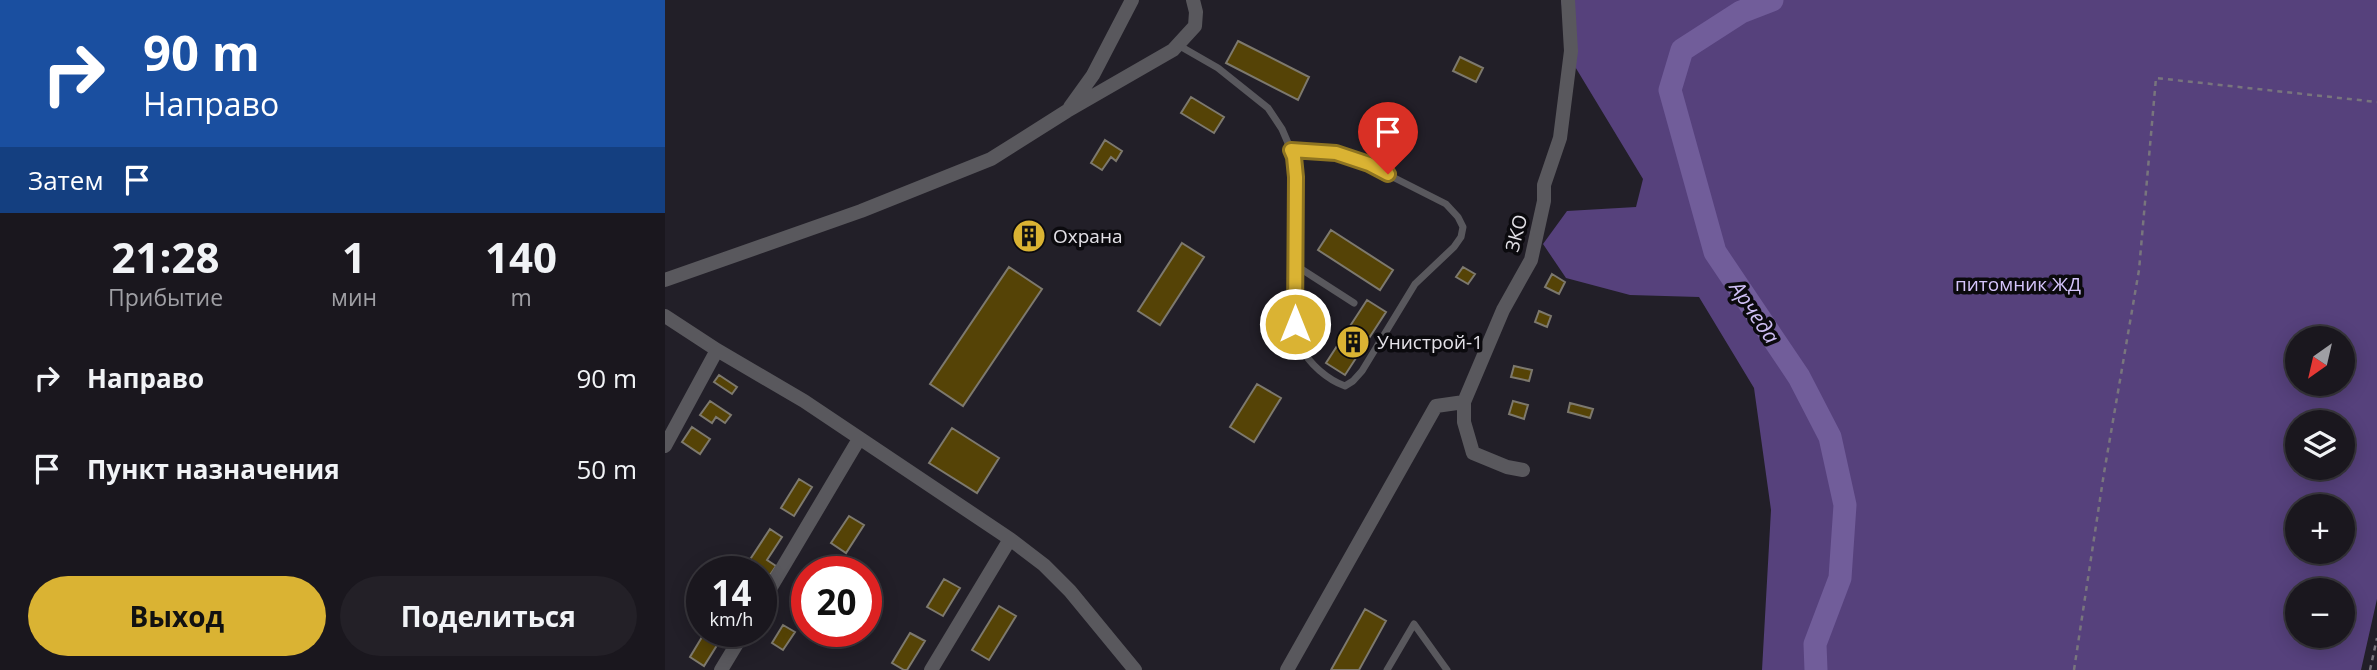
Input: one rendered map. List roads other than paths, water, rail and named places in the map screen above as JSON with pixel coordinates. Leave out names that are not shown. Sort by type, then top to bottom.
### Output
[{"type":"street","points":[[1067,111],[1093,75],[1132,0]]},
{"type":"street","points":[[665,280],[861,211],[991,159],[1178,46],[1195,26],[1193,0]]},
{"type":"street","name":"ЗКО","points":[[1523,470],[1507,467],[1473,453],[1464,422],[1464,402],[1503,310],[1531,260],[1537,238],[1544,185],[1560,138],[1565,106],[1571,51],[1568,0]]},
{"type":"street","points":[[665,316],[804,401],[1010,539],[1044,565],[1070,591],[1135,670]]},
{"type":"street","points":[[665,446],[717,350]]},
{"type":"street","points":[[1287,670],[1436,406],[1464,402]]},
{"type":"street","points":[[777,577],[859,439]]},
{"type":"street","points":[[931,670],[1010,539]]},
{"type":"street","points":[[720,670],[735,647]]},
{"type":"lane","points":[[1178,46],[1218,68],[1268,108],[1282,129],[1291,150],[1294,157],[1296,177],[1295,324],[1301,347],[1315,365],[1332,381],[1345,386],[1363,371],[1415,284],[1454,247],[1461,237],[1463,227],[1458,216],[1446,204],[1369,164],[1336,153],[1291,150]]},
{"type":"lane","points":[[1295,265],[1354,303]]},
{"type":"lane","points":[[1387,670],[1414,624],[1447,670]]},
{"type":"waterway","name":"Арчеда","points":[[1772,0],[1741,12],[1682,50],[1670,90],[1715,252],[1799,377],[1830,437],[1845,505],[1840,578],[1815,644],[1816,670]]},
{"type":"place","name":"Охрана","points":[[1029,236]]},
{"type":"place","name":"Унистрой-1","points":[[1353,342]]},
{"type":"park label","name":"питомник ЖД","points":[[2018,284]]}]
